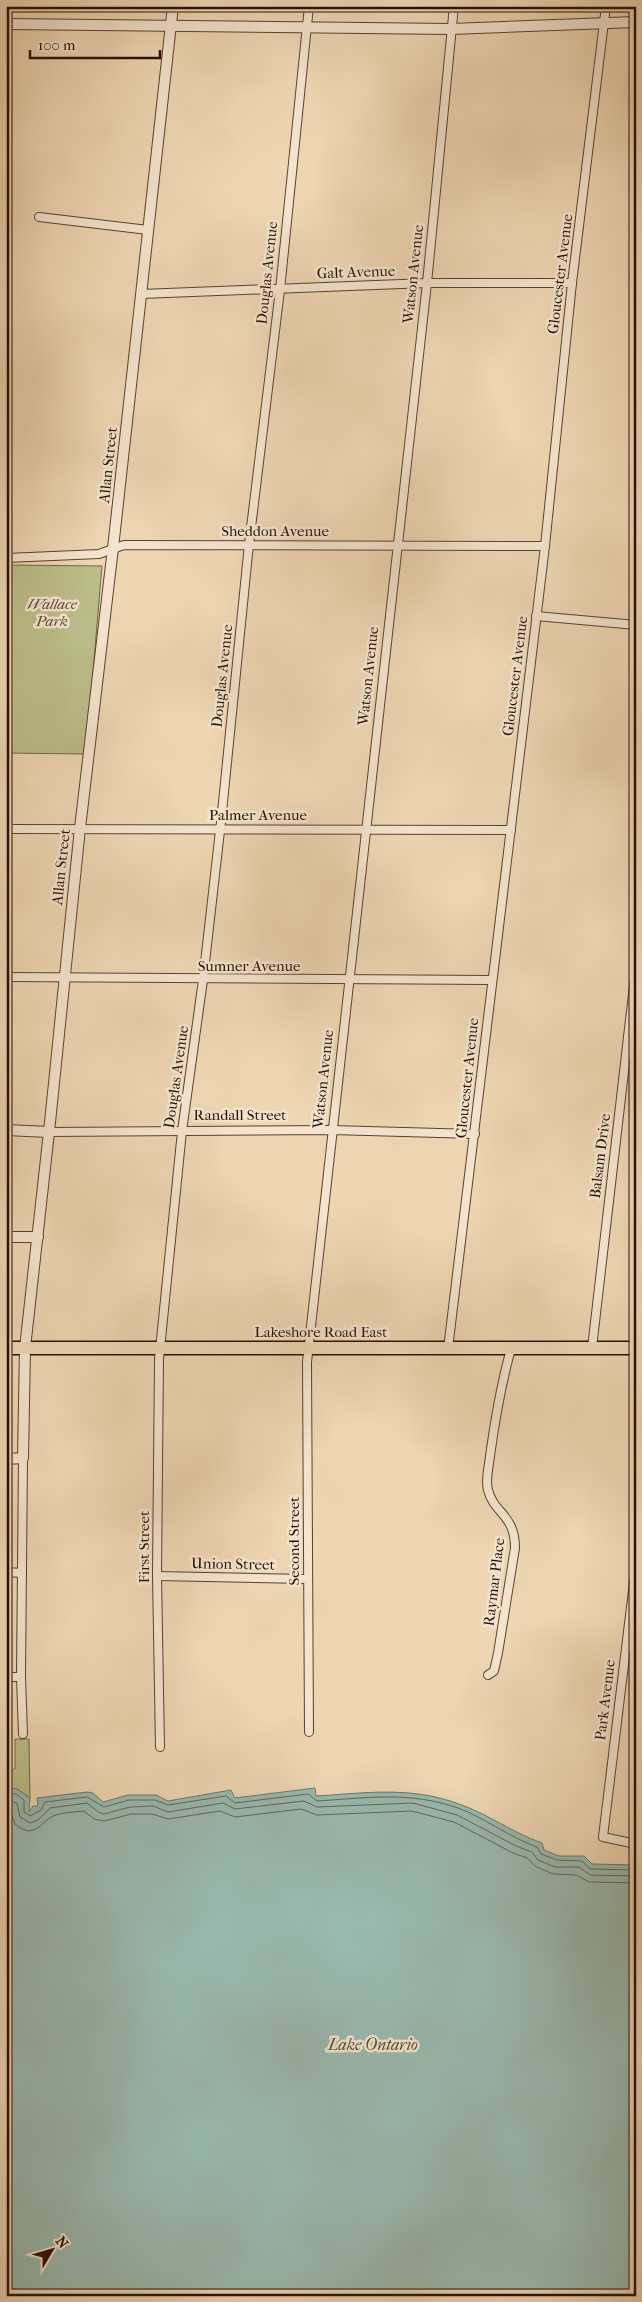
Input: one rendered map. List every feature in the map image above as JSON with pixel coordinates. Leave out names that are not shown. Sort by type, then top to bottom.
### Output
[{"type":"main road","name":"Lakeshore Road East","points":[[6,1348],[636,1348]]},
{"type":"street","name":"Allan Street","points":[[23,1734],[21,1677],[25,1348],[80,828],[114,548],[173,6]]},
{"type":"street","name":"Douglas Avenue","points":[[160,1347],[182,1131],[203,980],[249,544],[280,290],[309,6]]},
{"type":"street","name":"Watson Avenue","points":[[308,1349],[396,545],[427,283],[454,6]]},
{"type":"street","name":"Gloucester Avenue","points":[[448,1349],[545,546],[572,283],[606,6]]},
{"type":"street","points":[[6,24],[452,29],[636,22]]},
{"type":"street","points":[[39,217],[148,230]]},
{"type":"street","name":"Galt Avenue","points":[[141,294],[427,283],[572,283]]},
{"type":"street","name":"Sheddon Avenue","points":[[6,558],[99,554],[124,545],[545,546]]},
{"type":"street","points":[[536,616],[636,625]]},
{"type":"street","name":"Palmer Avenue","points":[[6,829],[511,830]]},
{"type":"street","name":"Balsam Drive","points":[[592,1348],[636,968]]},
{"type":"street","name":"Sumner Avenue","points":[[6,977],[203,980],[492,980]]},
{"type":"street","name":"Randall Street","points":[[6,1130],[49,1132],[332,1130],[475,1134]]},
{"type":"street","points":[[6,1237],[38,1237]]},
{"type":"street","name":"First Street","points":[[160,1347],[157,1576],[160,1747]]},
{"type":"street","name":"Second Street","points":[[308,1349],[309,1732]]},
{"type":"street","name":"Raymar Place","points":[[488,1675],[494,1671],[515,1548],[515,1536],[510,1522],[491,1498],[487,1482],[494,1424],[511,1349]]},
{"type":"street","points":[[6,1459],[23,1458]]},
{"type":"street","name":"Park Avenue","points":[[636,1566],[603,1838],[636,1844]]},
{"type":"street","points":[[6,1572],[22,1573]]},
{"type":"street","name":"Union Street","points":[[157,1576],[308,1579]]},
{"type":"street","points":[[6,1677],[21,1677]]},
{"type":"green space","name":"Wallace Park","points":[[6,565],[102,566],[86,754],[6,753]]},
{"type":"green space","points":[[15,1739],[29,1739],[30,1798],[17,1789],[6,1788],[6,1770],[15,1769]]},
{"type":"water","name":"Lake Ontario","points":[[6,1788],[17,1789],[30,1798],[29,1812],[33,1806],[38,1806],[37,1798],[87,1792],[93,1793],[103,1802],[128,1795],[156,1795],[168,1801],[231,1790],[235,1798],[315,1788],[316,1796],[371,1792],[423,1795],[441,1798],[470,1808],[542,1843],[544,1850],[559,1856],[584,1856],[592,1864],[636,1865],[636,2296],[6,2296]]}]
